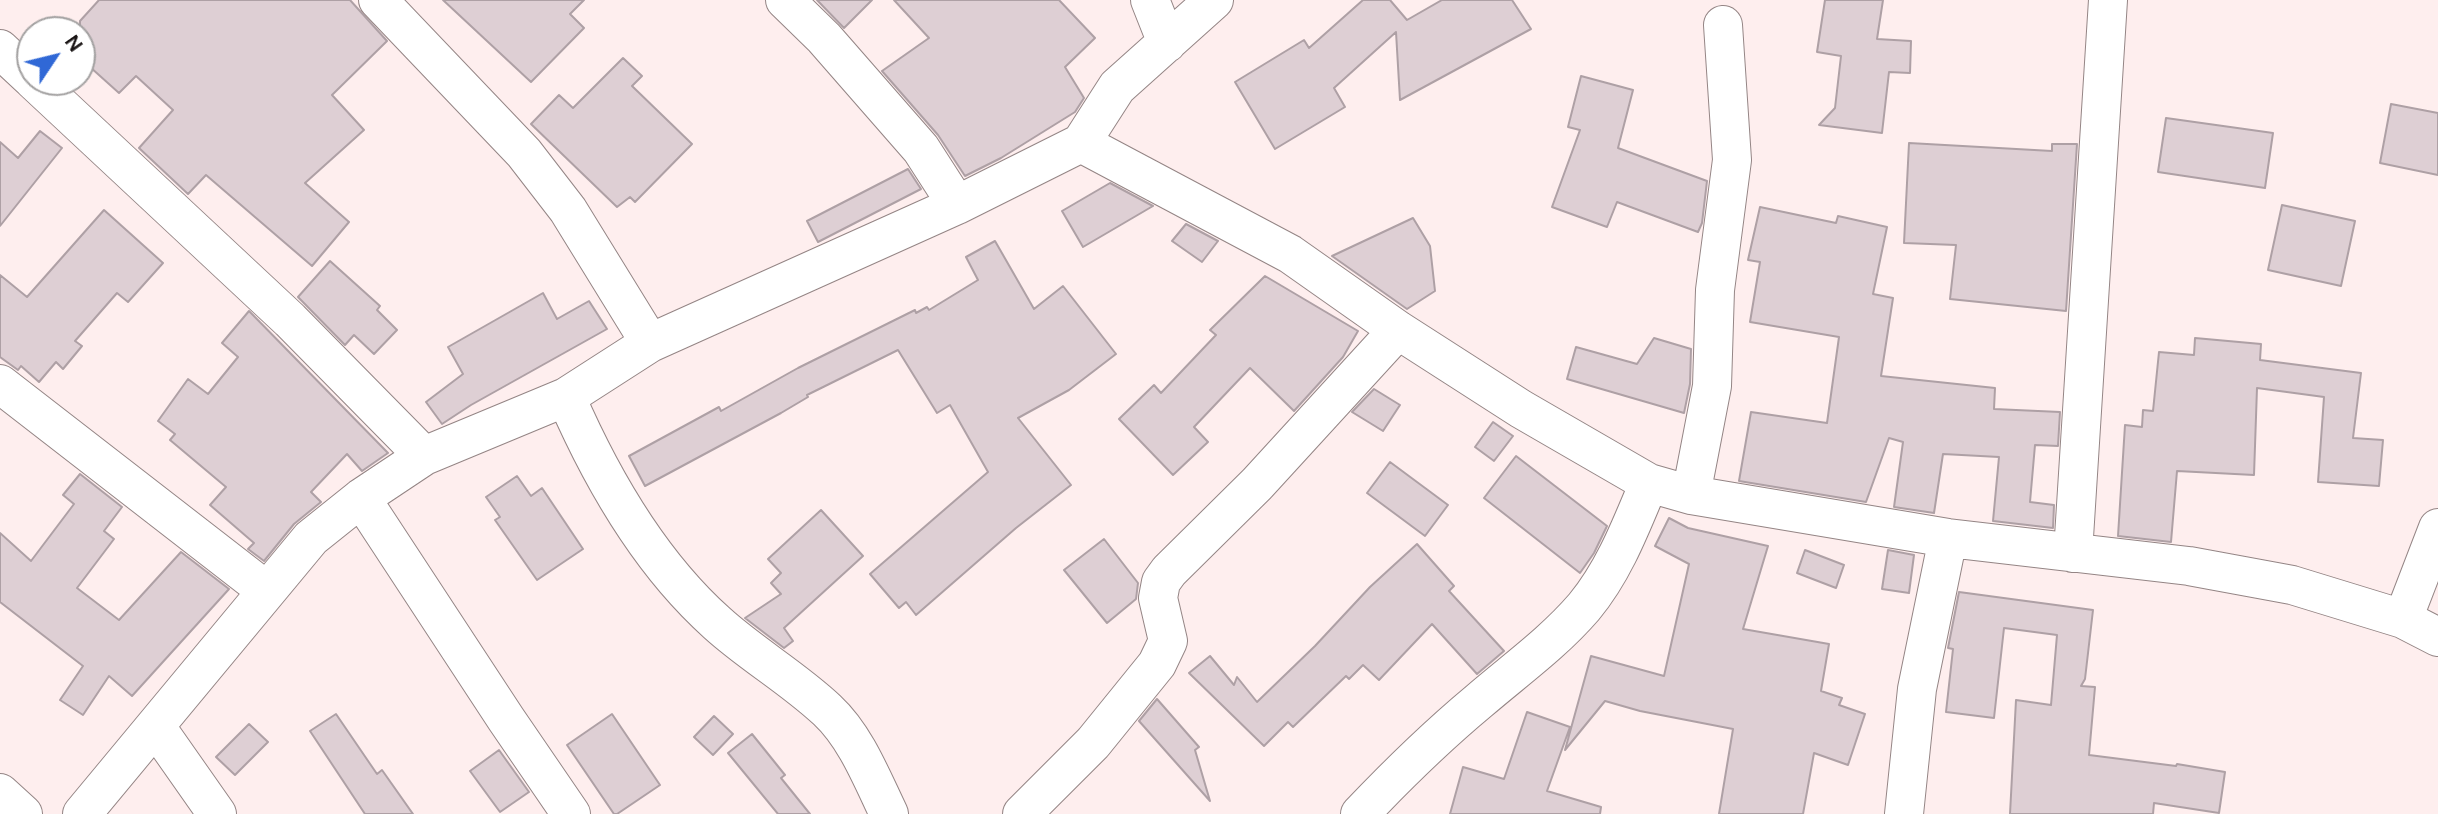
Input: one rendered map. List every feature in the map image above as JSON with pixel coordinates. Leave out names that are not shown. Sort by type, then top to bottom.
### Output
[{"type":"street","points":[[378,0],[524,153],[568,210],[650,343]]},
{"type":"street","points":[[785,0],[824,38],[921,149],[957,205]]},
{"type":"street","points":[[1150,0],[1167,43]]},
{"type":"street","points":[[82,814],[311,538],[361,498],[424,456],[566,397],[650,343],[957,205],[1081,143],[1117,87],[1214,0]]},
{"type":"street","points":[[2073,553],[2108,0]]},
{"type":"street","points":[[1691,495],[1712,386],[1715,290],[1732,160],[1723,25]]},
{"type":"street","points":[[0,49],[16,64]]},
{"type":"street","points":[[51,96],[290,320],[424,456]]},
{"type":"street","points":[[1081,143],[1290,254],[1398,330],[1521,409],[1649,483],[1691,495],[1948,538],[2189,566],[2292,585],[2403,619],[2438,637]]},
{"type":"street","points":[[1022,814],[1093,743],[1157,664],[1168,641],[1158,598],[1161,582],[1169,571],[1257,484],[1398,330]]},
{"type":"street","points":[[0,384],[267,591]]},
{"type":"street","points":[[566,397],[588,448],[624,511],[661,564],[716,623],[828,711],[849,737],[889,814]]},
{"type":"street","points":[[1360,814],[1411,762],[1545,647],[1585,605],[1616,560],[1649,483]]},
{"type":"street","points":[[361,498],[571,814]]},
{"type":"street","points":[[2403,619],[2438,528]]},
{"type":"street","points":[[1904,814],[1917,689],[1948,538]]},
{"type":"street","points":[[156,727],[217,814]]},
{"type":"street","points":[[0,793],[23,814]]},
{"type":"building","points":[[99,0],[350,0],[387,41],[332,95],[364,130],[305,183],[349,222],[312,266],[206,175],[188,194],[139,148],[173,110],[136,76],[119,93],[96,72],[96,16],[85,16]]},
{"type":"building","points":[[443,0],[584,0],[570,14],[584,28],[531,82]]},
{"type":"building","points":[[817,0],[872,0],[844,28]]},
{"type":"building","points":[[894,0],[1059,0],[1095,38],[1065,67],[1084,98],[1075,112],[1001,158],[965,176],[938,135],[882,71],[929,38]]},
{"type":"building","points":[[1363,0],[1390,0],[1407,20],[1442,0],[1512,0],[1531,29],[1400,100],[1396,32],[1334,88],[1345,107],[1275,149],[1235,82],[1304,40],[1309,48]]},
{"type":"building","points":[[1825,0],[1883,0],[1877,39],[1911,41],[1910,73],[1889,72],[1882,133],[1819,125],[1835,108],[1841,56],[1817,52]]},
{"type":"building","points":[[623,58],[642,76],[632,86],[692,144],[635,202],[630,197],[617,207],[531,124],[559,95],[573,108]]},
{"type":"building","points":[[1581,76],[1633,90],[1618,148],[1707,181],[1698,232],[1617,202],[1607,227],[1552,207],[1580,130],[1568,127]]},
{"type":"building","points":[[2391,104],[2438,113],[2438,175],[2380,163]]},
{"type":"building","points":[[2166,118],[2273,133],[2265,188],[2158,172]]},
{"type":"building","points":[[40,131],[62,148],[0,226],[0,142],[18,158]]},
{"type":"building","points":[[1909,143],[2052,151],[2052,144],[2077,144],[2066,311],[1950,299],[1956,245],[1904,243]]},
{"type":"building","points":[[908,169],[921,189],[818,242],[807,221]]},
{"type":"building","points":[[1110,183],[1153,206],[1083,247],[1062,211]]},
{"type":"building","points":[[2282,205],[2355,221],[2341,286],[2268,270]]},
{"type":"building","points":[[1760,207],[1836,223],[1838,216],[1887,227],[1873,294],[1893,298],[1881,376],[1995,388],[1994,409],[2060,412],[2058,446],[2035,445],[2030,502],[2054,505],[2053,528],[1993,521],[1999,457],[1943,454],[1934,513],[1894,507],[1903,442],[1889,438],[1866,502],[1739,481],[1751,412],[1827,423],[1839,337],[1750,322],[1760,262],[1748,260]]},
{"type":"building","points":[[104,210],[163,263],[128,302],[117,293],[75,341],[82,346],[63,369],[56,362],[39,382],[21,366],[18,370],[0,357],[0,275],[27,297]]},
{"type":"building","points":[[1413,218],[1430,246],[1435,291],[1407,309],[1332,256]]},
{"type":"building","points":[[1186,224],[1218,241],[1202,262],[1172,241]]},
{"type":"building","points":[[995,241],[1034,309],[1063,286],[1116,354],[1069,390],[1018,418],[1071,485],[916,615],[906,602],[899,608],[870,574],[988,472],[950,405],[937,413],[898,350],[807,395],[781,413],[645,486],[629,456],[719,407],[721,411],[798,368],[915,310],[916,313],[927,307],[929,310],[978,280],[966,257]]},
{"type":"building","points":[[330,261],[380,306],[377,310],[397,330],[374,354],[354,335],[345,345],[298,297]]},
{"type":"building","points":[[1265,276],[1358,331],[1343,357],[1294,411],[1250,368],[1194,427],[1208,442],[1173,475],[1119,419],[1154,385],[1161,393],[1216,335],[1210,330]]},
{"type":"building","points":[[543,293],[557,319],[589,301],[607,329],[442,424],[426,402],[463,374],[448,347]]},
{"type":"building","points":[[249,311],[388,453],[362,471],[347,454],[311,492],[321,502],[294,524],[264,561],[248,549],[254,543],[210,505],[226,487],[170,440],[175,434],[158,421],[188,379],[208,394],[238,357],[222,343]]},
{"type":"building","points":[[1654,338],[1691,349],[1690,384],[1684,413],[1567,379],[1576,347],[1637,364]]},
{"type":"building","points":[[2195,338],[2261,344],[2260,360],[2361,373],[2353,438],[2383,440],[2379,486],[2318,482],[2324,397],[2257,388],[2254,475],[2177,471],[2171,542],[2118,536],[2125,425],[2142,427],[2143,410],[2153,411],[2159,352],[2194,355]]},
{"type":"building","points":[[1374,389],[1400,405],[1383,431],[1352,412]]},
{"type":"building","points":[[1493,422],[1513,436],[1494,461],[1475,447]]},
{"type":"building","points":[[1516,456],[1607,526],[1580,573],[1484,498]]},
{"type":"building","points":[[1390,462],[1448,505],[1425,536],[1367,493]]},
{"type":"building","points":[[80,474],[122,507],[104,531],[114,539],[77,588],[119,620],[181,552],[229,589],[132,696],[109,676],[83,715],[60,700],[83,666],[0,602],[0,533],[31,561],[74,504],[63,495]]},
{"type":"building","points":[[517,476],[531,496],[542,488],[583,549],[537,580],[495,520],[500,517],[486,497]]},
{"type":"building","points":[[821,510],[863,556],[784,628],[793,641],[784,648],[745,618],[781,594],[771,583],[781,573],[768,559]]},
{"type":"building","points":[[1669,518],[1688,528],[1768,546],[1743,629],[1829,644],[1821,691],[1842,698],[1839,705],[1865,714],[1848,765],[1814,753],[1803,814],[1719,814],[1733,729],[1605,701],[1565,750],[1591,656],[1664,676],[1689,564],[1655,546]]},
{"type":"building","points":[[1104,539],[1138,583],[1136,599],[1107,623],[1064,570]]},
{"type":"building","points":[[1417,544],[1454,586],[1449,591],[1504,651],[1477,674],[1432,624],[1379,680],[1363,665],[1349,679],[1346,676],[1293,727],[1288,722],[1264,746],[1189,673],[1210,656],[1234,685],[1237,677],[1257,702],[1370,587]]},
{"type":"building","points":[[1805,550],[1844,565],[1836,588],[1797,573]]},
{"type":"building","points":[[1888,550],[1914,555],[1909,593],[1882,589]]},
{"type":"building","points":[[1959,592],[2093,610],[2085,679],[2081,686],[2095,687],[2089,755],[2225,772],[2219,813],[2154,803],[2153,814],[2010,814],[2016,700],[2051,705],[2057,635],[2004,628],[1994,718],[1946,712],[1953,649],[1948,648]]},
{"type":"building","points":[[1157,699],[1199,747],[1195,750],[1210,801],[1139,721]]},
{"type":"building","points":[[1527,712],[1570,727],[1547,791],[1601,807],[1600,814],[1450,814],[1463,767],[1504,779]]},
{"type":"building","points":[[336,714],[377,774],[382,770],[413,814],[365,814],[310,731]]},
{"type":"building","points":[[612,714],[660,785],[617,814],[614,814],[567,745]]},
{"type":"building","points":[[714,716],[733,734],[713,755],[694,737]]},
{"type":"building","points":[[249,724],[268,742],[235,775],[216,757]]},
{"type":"building","points":[[752,734],[785,775],[781,778],[810,814],[778,814],[728,753]]},
{"type":"building","points":[[499,750],[529,792],[500,812],[470,771]]}]
